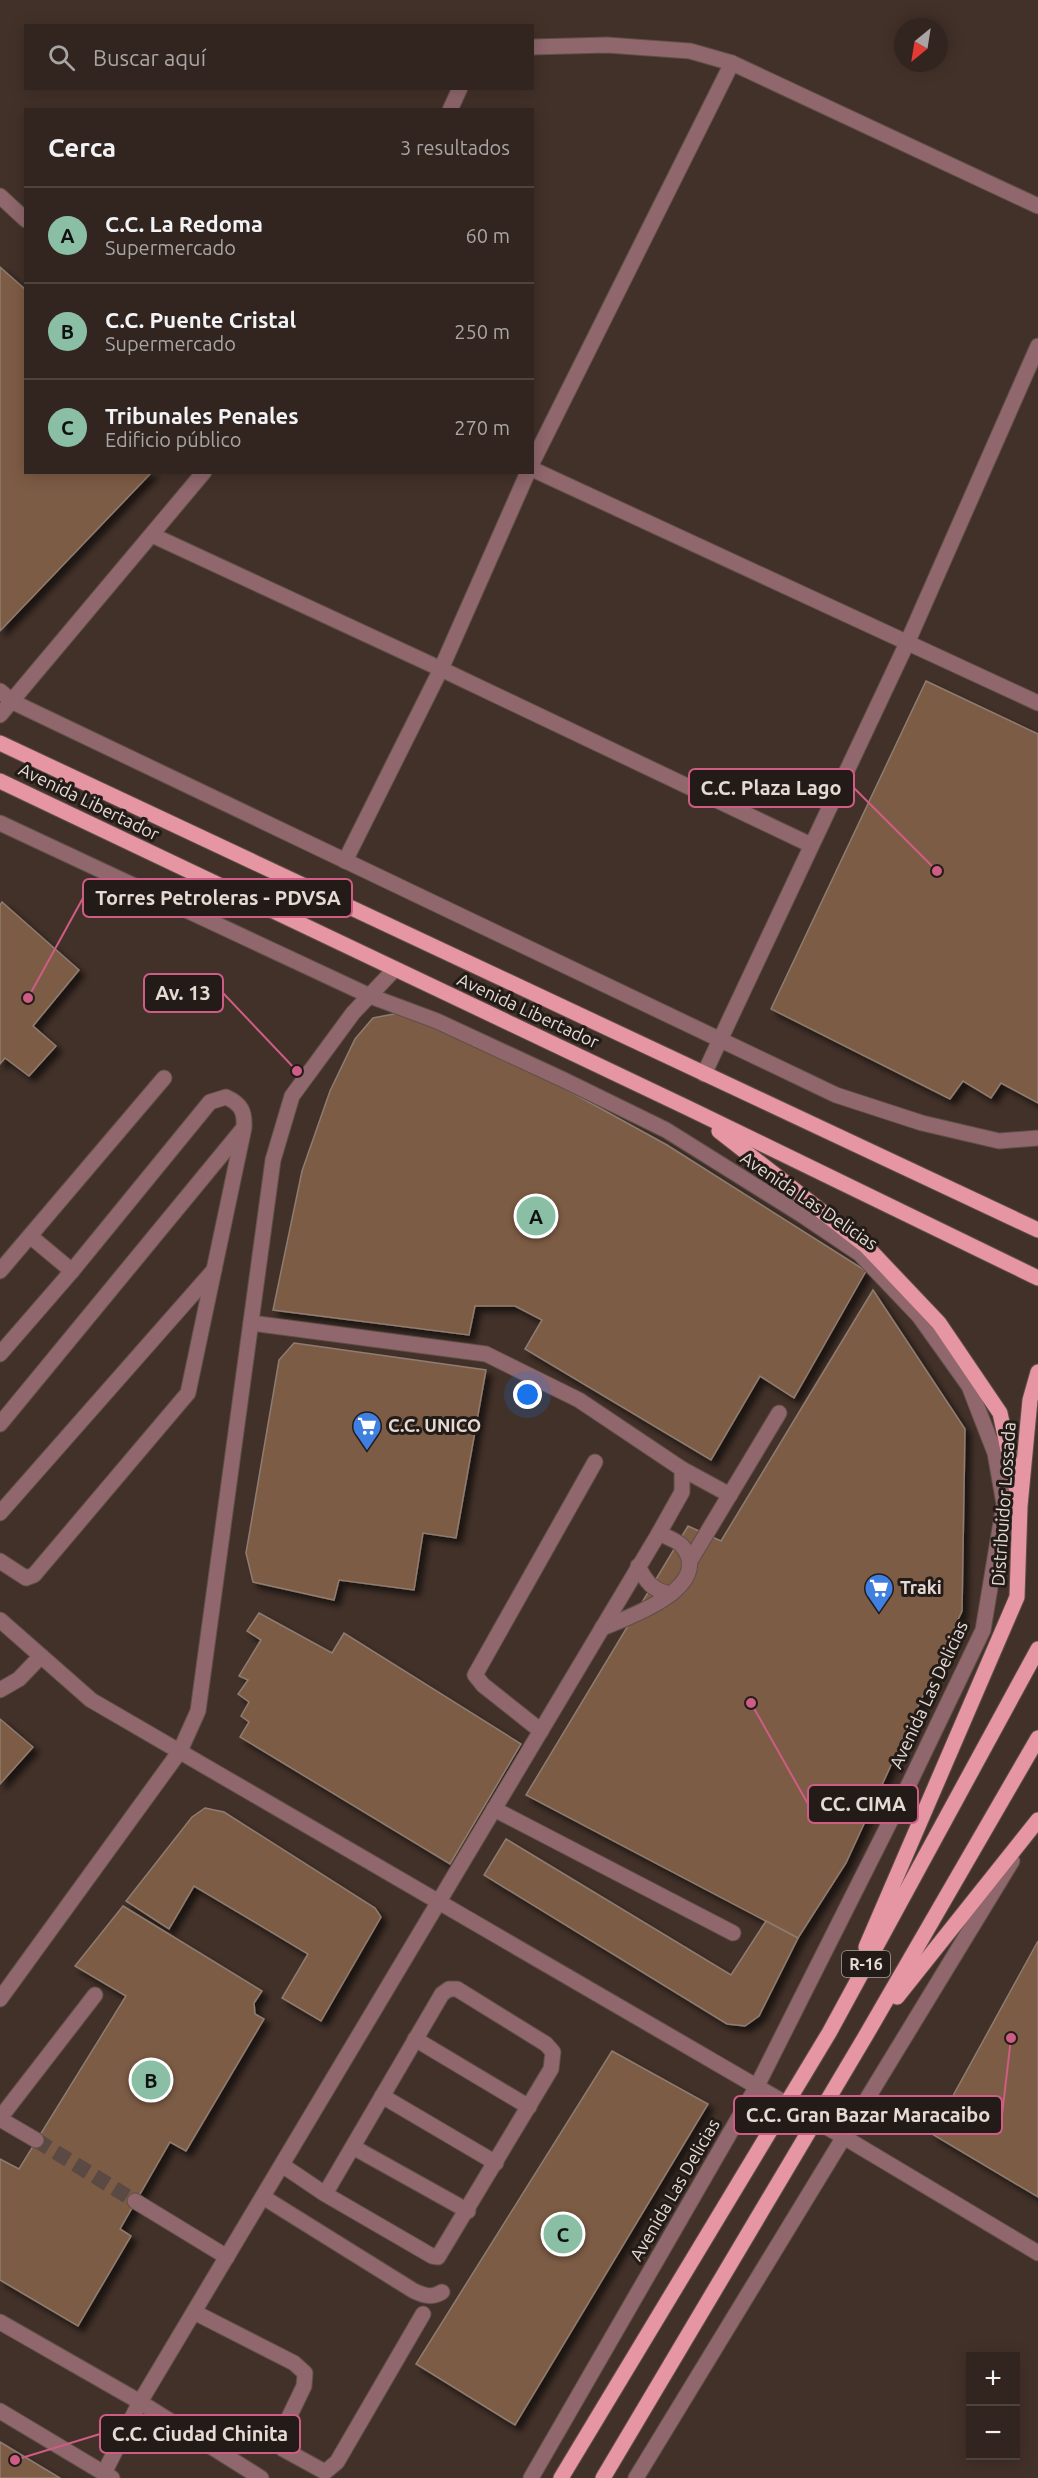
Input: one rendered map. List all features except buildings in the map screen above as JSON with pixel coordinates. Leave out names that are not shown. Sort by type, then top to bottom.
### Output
[{"type":"main road","name":"Avenida Libertador","points":[[0,743],[1038,1230]]},
{"type":"main road","name":"Avenida Libertador","points":[[0,781],[394,970],[688,1107],[1038,1278]]},
{"type":"main road","points":[[688,1107],[785,1180],[866,1246],[939,1323],[1000,1413],[1020,1506]]},
{"type":"main road","name":"Distribuidor Lossada","points":[[829,2033],[1017,1597],[1020,1506],[1030,1400],[1038,1372]]},
{"type":"main road","name":"R-16","points":[[561,2478],[829,2033],[1038,1649]]},
{"type":"main road","name":"R-16","points":[[603,2478],[865,2037],[1038,1738]]},
{"type":"main road","points":[[865,2037],[1035,1824]]},
{"type":"street","points":[[534,47],[607,45],[690,51],[732,63],[1038,206]]},
{"type":"street","points":[[534,459],[732,63]]},
{"type":"street","points":[[451,108],[459,90]]},
{"type":"street","points":[[0,196],[24,218]]},
{"type":"street","points":[[704,1074],[718,1040],[908,641],[1038,346]]},
{"type":"street","points":[[534,469],[1038,703]]},
{"type":"street","points":[[0,715],[202,474]]},
{"type":"street","points":[[345,861],[441,669],[527,474]]},
{"type":"street","points":[[152,536],[441,669],[811,845]]},
{"type":"street","points":[[0,691],[13,702],[836,1095],[922,1123],[999,1141],[1038,1138]]},
{"type":"street","name":"Avenida Las Delicias","points":[[0,823],[370,996],[437,1021],[666,1131],[801,1215],[860,1254],[919,1316],[969,1386],[995,1453],[1004,1504],[983,1630],[910,1782],[757,2086],[531,2478]]},
{"type":"street","points":[[0,2000],[180,1751],[198,1711],[273,1160],[292,1096],[353,1013],[394,970]]},
{"type":"street","points":[[0,1272],[164,1078]]},
{"type":"street","points":[[0,1354],[72,1271],[210,1102],[226,1097],[239,1103],[245,1115],[244,1128],[192,1380],[181,1404],[34,1575],[26,1578],[18,1576],[0,1561]]},
{"type":"street","points":[[0,1424],[244,1128]]},
{"type":"street","points":[[30,1236],[72,1271]]},
{"type":"street","points":[[0,1514],[215,1269]]},
{"type":"street","points":[[251,1323],[486,1354],[579,1400],[682,1469],[730,1495]]},
{"type":"street","points":[[602,1628],[648,1610],[671,1594],[685,1578],[690,1561],[779,1413]]},
{"type":"street","points":[[541,1731],[483,1685],[475,1675],[596,1462]]},
{"type":"street","points":[[0,2410],[108,2475],[140,2402],[659,1533],[682,1491],[684,1483],[682,1469]]},
{"type":"street","points":[[659,1533],[683,1546],[690,1561]]},
{"type":"street","points":[[638,1566],[644,1579],[657,1591],[671,1594]]},
{"type":"street","points":[[0,1620],[91,1700],[816,2120],[1038,2253]]},
{"type":"street","points":[[0,1690],[19,1679],[41,1656]]},
{"type":"street","points":[[494,1809],[733,1933]]},
{"type":"street","points":[[636,2478],[842,2136],[1035,1824]]},
{"type":"street","points":[[282,2165],[325,2194],[432,2256],[438,2257],[443,2253],[551,2069],[553,2052],[546,2044],[457,1989],[449,1989],[442,1994],[325,2194]]},
{"type":"street","points":[[36,2140],[0,2118],[95,1995]]},
{"type":"street","points":[[416,2039],[529,2107]]},
{"type":"street","points":[[382,2096],[496,2163]]},
{"type":"street","points":[[353,2146],[468,2211]]},
{"type":"street","points":[[263,2197],[414,2291],[424,2296],[435,2296],[442,2292]]},
{"type":"street","points":[[135,2201],[227,2257]]},
{"type":"street","points":[[194,2312],[294,2363],[305,2373],[304,2386],[277,2442],[283,2449],[325,2472],[337,2462],[423,2314]]},
{"type":"street","points":[[0,2322],[140,2402],[261,2478]]},
{"type":"tunnel","points":[[36,2140],[135,2201]]},
{"type":"place","name":"C.C. Plaza Lago","points":[[937,871]]},
{"type":"place","name":"Torres Petroleras - PDVSA","points":[[28,998]]},
{"type":"place","name":"Av. 13","points":[[297,1071]]},
{"type":"place","name":"C.C. La Redoma","points":[[536,1216]]},
{"type":"place","name":"C.C. UNICO","points":[[367,1452]]},
{"type":"place","name":"Traki","points":[[879,1614]]},
{"type":"place","name":"CC. CIMA","points":[[751,1703]]},
{"type":"place","name":"C.C. Gran Bazar Maracaibo","points":[[1011,2038]]},
{"type":"place","name":"C.C. Puente Cristal","points":[[151,2080]]},
{"type":"place","name":"Tribunales Penales","points":[[563,2234]]},
{"type":"place","name":"C.C. Ciudad Chinita","points":[[15,2460]]}]
